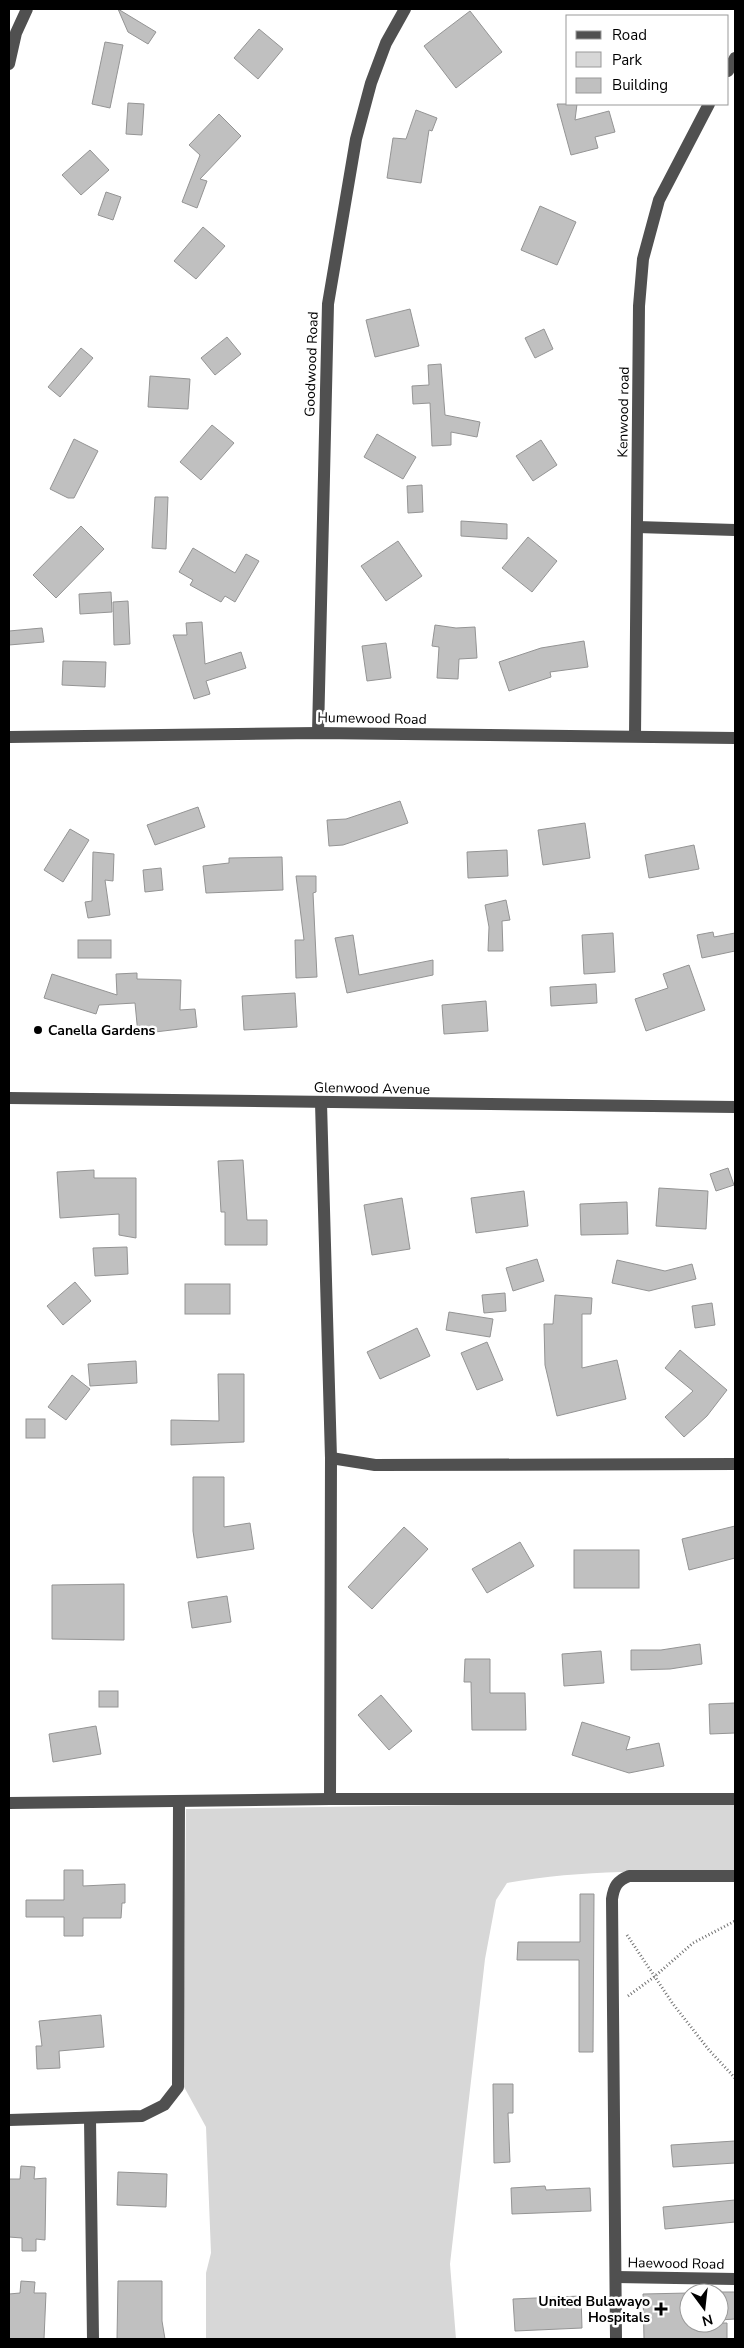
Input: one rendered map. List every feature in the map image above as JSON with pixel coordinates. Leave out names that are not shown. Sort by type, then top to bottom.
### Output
[{"type":"street","points":[[9,64],[13,31],[27,9]]},
{"type":"street","name":"Goodwood Road","points":[[318,733],[328,304],[347,188],[361,120],[371,82],[386,43],[405,9]]},
{"type":"street","name":"Kenwood road","points":[[635,736],[639,306],[643,259],[659,200],[707,105]]},
{"type":"street","points":[[637,526],[735,530]]},
{"type":"street","name":"Humewood Road","points":[[9,737],[318,733],[735,738]]},
{"type":"street","name":"Glenwood Avenue","points":[[9,1098],[735,1107]]},
{"type":"street","points":[[321,1103],[331,1458],[330,1799]]},
{"type":"street","points":[[331,1458],[375,1465],[735,1464]]},
{"type":"street","points":[[9,1803],[330,1799],[735,1799]]},
{"type":"street","points":[[9,2120],[142,2116],[164,2105],[178,2086],[178,1802]]},
{"type":"street","points":[[616,2339],[612,1917],[614,1887],[620,1880],[629,1876],[735,1876]]},
{"type":"street","points":[[90,2119],[93,2339]]},
{"type":"street","name":"Haewood Road","points":[[616,2278],[735,2279]]},
{"type":"path","points":[[612,1917],[629,1936],[654,1977],[710,2050],[735,2078]]},
{"type":"path","points":[[613,2014],[631,1993],[654,1977],[692,1943],[735,1921]]},
{"type":"green space","points":[[535,1804],[735,1804],[735,1871],[620,1872],[563,1875],[507,1883],[496,1900],[485,1959],[450,2264],[456,2339],[206,2339],[206,2273],[211,2253],[206,2127],[183,2085],[186,1809]]},
{"type":"building","points":[[118,9],[156,32],[148,44],[128,32]]},
{"type":"building","points":[[470,11],[502,52],[456,88],[424,46]]},
{"type":"building","points":[[259,29],[283,49],[258,79],[234,58]]},
{"type":"building","points":[[105,42],[123,45],[110,108],[92,104]]},
{"type":"building","points":[[128,103],[144,104],[142,135],[126,134]]},
{"type":"building","points":[[557,104],[577,105],[575,120],[609,111],[615,132],[595,137],[598,148],[571,155]]},
{"type":"building","points":[[416,110],[437,118],[432,131],[429,130],[421,183],[387,178],[393,138],[406,139]]},
{"type":"building","points":[[219,114],[241,136],[200,179],[207,181],[197,208],[182,202],[200,155],[189,145]]},
{"type":"building","points":[[90,150],[109,170],[81,195],[62,175]]},
{"type":"building","points":[[106,192],[121,197],[113,220],[98,215]]},
{"type":"building","points":[[540,206],[576,222],[557,265],[521,250]]},
{"type":"building","points":[[203,227],[225,246],[196,279],[174,261]]},
{"type":"building","points":[[410,309],[419,346],[375,357],[366,320]]},
{"type":"building","points":[[544,329],[553,349],[535,358],[525,338]]},
{"type":"building","points":[[227,337],[241,354],[215,375],[201,358]]},
{"type":"building","points":[[81,348],[93,358],[60,397],[48,387]]},
{"type":"building","points":[[441,364],[445,415],[480,422],[477,437],[451,432],[451,445],[432,446],[430,403],[413,404],[412,386],[429,385],[428,365]]},
{"type":"building","points":[[150,376],[190,379],[188,409],[148,407]]},
{"type":"building","points":[[212,425],[234,443],[201,480],[180,462]]},
{"type":"building","points":[[377,434],[416,457],[403,479],[364,457]]},
{"type":"building","points":[[74,439],[98,451],[74,498],[68,498],[50,489]]},
{"type":"building","points":[[541,440],[557,465],[533,481],[516,456]]},
{"type":"building","points":[[422,485],[423,512],[408,513],[407,486]]},
{"type":"building","points":[[155,497],[168,497],[166,549],[152,548]]},
{"type":"building","points":[[461,521],[507,524],[507,539],[461,536]]},
{"type":"building","points":[[81,526],[104,549],[56,598],[33,575]]},
{"type":"building","points":[[528,537],[557,561],[532,592],[502,568]]},
{"type":"building","points":[[398,541],[422,576],[386,601],[361,566]]},
{"type":"building","points":[[193,548],[235,573],[246,554],[259,561],[235,602],[225,596],[221,602],[190,585],[193,580],[179,572]]},
{"type":"building","points":[[111,592],[112,612],[80,614],[79,594]]},
{"type":"building","points":[[128,601],[130,644],[114,645],[113,602]]},
{"type":"building","points":[[202,622],[205,664],[241,652],[246,668],[206,681],[210,694],[194,699],[173,635],[187,635],[186,623]]},
{"type":"building","points":[[435,625],[456,628],[475,627],[477,658],[459,659],[458,679],[437,678],[439,647],[432,646]]},
{"type":"building","points":[[42,628],[44,642],[9,645],[9,631]]},
{"type":"building","points":[[584,641],[588,667],[550,672],[551,677],[509,691],[499,662],[541,648]]},
{"type":"building","points":[[386,643],[391,678],[367,681],[362,646]]},
{"type":"building","points":[[63,661],[106,662],[105,687],[62,685]]},
{"type":"building","points":[[400,801],[408,823],[343,845],[329,846],[327,820],[346,819]]},
{"type":"building","points":[[198,807],[205,827],[155,845],[147,825]]},
{"type":"building","points":[[585,823],[590,858],[543,865],[538,830]]},
{"type":"building","points":[[70,829],[89,840],[63,882],[44,870]]},
{"type":"building","points":[[694,845],[699,869],[649,878],[645,855]]},
{"type":"building","points":[[507,850],[508,876],[468,878],[467,852]]},
{"type":"building","points":[[93,852],[114,854],[113,881],[105,880],[110,915],[88,918],[85,902],[92,901]]},
{"type":"building","points":[[282,857],[283,890],[206,893],[203,866],[229,863],[229,858]]},
{"type":"building","points":[[161,868],[163,890],[145,892],[143,870]]},
{"type":"building","points":[[296,876],[316,876],[316,892],[313,893],[317,977],[296,978],[295,940],[304,940]]},
{"type":"building","points":[[506,900],[510,920],[502,921],[503,951],[488,951],[489,927],[485,905]]},
{"type":"building","points":[[713,932],[714,937],[735,933],[735,951],[702,958],[697,935]]},
{"type":"building","points":[[613,933],[615,972],[584,974],[582,935]]},
{"type":"building","points":[[353,935],[359,975],[433,960],[433,975],[347,993],[335,938]]},
{"type":"building","points":[[78,940],[111,940],[111,958],[78,958]]},
{"type":"building","points":[[689,965],[705,1010],[646,1031],[635,999],[668,988],[663,974]]},
{"type":"building","points":[[137,973],[137,979],[181,980],[180,1010],[195,1009],[197,1027],[138,1034],[135,1003],[99,1005],[96,1014],[44,998],[52,974],[117,995],[116,974]]},
{"type":"building","points":[[596,984],[597,1003],[551,1006],[550,987]]},
{"type":"building","points":[[295,993],[297,1027],[244,1030],[242,996]]},
{"type":"building","points":[[486,1001],[488,1031],[444,1034],[442,1005]]},
{"type":"building","points":[[243,1160],[247,1220],[267,1220],[267,1245],[225,1245],[225,1212],[221,1212],[218,1161]]},
{"type":"building","points":[[728,1168],[734,1185],[716,1191],[710,1174]]},
{"type":"building","points":[[94,1170],[94,1178],[136,1178],[136,1238],[119,1235],[119,1214],[60,1218],[57,1172]]},
{"type":"building","points":[[659,1188],[708,1191],[706,1229],[656,1226]]},
{"type":"building","points":[[524,1191],[528,1226],[476,1233],[471,1198]]},
{"type":"building","points":[[402,1198],[410,1249],[372,1255],[364,1205]]},
{"type":"building","points":[[627,1202],[628,1234],[581,1235],[580,1204]]},
{"type":"building","points":[[127,1247],[128,1274],[95,1276],[93,1248]]},
{"type":"building","points":[[537,1259],[544,1281],[513,1291],[506,1268]]},
{"type":"building","points":[[617,1260],[665,1271],[692,1264],[696,1279],[649,1291],[612,1283]]},
{"type":"building","points":[[75,1282],[91,1301],[63,1325],[47,1306]]},
{"type":"building","points":[[185,1284],[230,1284],[230,1314],[185,1314]]},
{"type":"building","points":[[505,1293],[506,1311],[484,1313],[482,1295]]},
{"type":"building","points":[[555,1295],[592,1298],[591,1314],[582,1314],[582,1368],[617,1360],[626,1399],[557,1416],[545,1365],[544,1324],[553,1324]]},
{"type":"building","points":[[712,1303],[715,1325],[695,1328],[692,1306]]},
{"type":"building","points":[[449,1312],[493,1319],[490,1337],[446,1330]]},
{"type":"building","points":[[417,1328],[430,1356],[380,1379],[367,1352]]},
{"type":"building","points":[[487,1342],[503,1380],[477,1390],[461,1353]]},
{"type":"building","points":[[680,1350],[727,1390],[707,1416],[684,1437],[665,1417],[693,1391],[665,1368]]},
{"type":"building","points":[[136,1361],[137,1383],[90,1386],[88,1364]]},
{"type":"building","points":[[218,1374],[244,1374],[244,1442],[171,1445],[171,1420],[219,1421]]},
{"type":"building","points":[[72,1375],[90,1389],[66,1420],[48,1407]]},
{"type":"building","points":[[26,1419],[45,1419],[45,1438],[26,1438]]},
{"type":"building","points":[[193,1477],[224,1477],[224,1527],[250,1523],[254,1549],[197,1558],[193,1531]]},
{"type":"building","points":[[735,1526],[735,1558],[689,1570],[682,1539]]},
{"type":"building","points":[[404,1527],[428,1549],[372,1609],[348,1587]]},
{"type":"building","points":[[520,1542],[534,1566],[487,1593],[472,1569]]},
{"type":"building","points":[[574,1550],[639,1550],[639,1588],[574,1588]]},
{"type":"building","points":[[124,1584],[124,1640],[52,1639],[52,1585]]},
{"type":"building","points":[[227,1596],[231,1622],[192,1628],[188,1602]]},
{"type":"building","points":[[700,1644],[702,1664],[670,1669],[631,1670],[631,1650],[661,1650]]},
{"type":"building","points":[[601,1651],[604,1683],[564,1686],[562,1654]]},
{"type":"building","points":[[465,1659],[490,1659],[490,1693],[525,1693],[526,1730],[472,1730],[471,1682],[464,1682]]},
{"type":"building","points":[[99,1691],[118,1691],[118,1707],[99,1707]]},
{"type":"building","points":[[381,1695],[412,1731],[389,1750],[358,1715]]},
{"type":"building","points":[[735,1703],[735,1733],[710,1734],[709,1704]]},
{"type":"building","points":[[582,1722],[630,1737],[626,1750],[659,1743],[664,1766],[629,1773],[572,1755]]},
{"type":"building","points":[[96,1726],[101,1754],[53,1762],[49,1734]]},
{"type":"building","points":[[64,1870],[83,1870],[83,1886],[125,1884],[125,1903],[122,1903],[121,1918],[83,1918],[83,1936],[64,1936],[64,1917],[26,1917],[26,1900],[64,1900]]},
{"type":"building","points":[[580,1894],[594,1894],[593,2052],[579,2052],[579,1960],[517,1960],[518,1942],[580,1942]]},
{"type":"building","points":[[101,2015],[104,2047],[59,2051],[60,2068],[37,2069],[36,2046],[42,2046],[39,2021]]},
{"type":"building","points":[[493,2084],[513,2084],[513,2113],[508,2113],[510,2162],[494,2163]]},
{"type":"building","points":[[735,2141],[735,2163],[673,2167],[671,2145]]},
{"type":"building","points":[[21,2166],[35,2167],[34,2179],[46,2178],[45,2240],[36,2239],[36,2251],[22,2251],[22,2238],[9,2237],[9,2179],[20,2179]]},
{"type":"building","points":[[118,2172],[167,2174],[166,2207],[117,2205]]},
{"type":"building","points":[[545,2186],[546,2190],[590,2188],[591,2211],[512,2214],[511,2188]]},
{"type":"building","points":[[735,2200],[735,2222],[665,2229],[663,2207]]},
{"type":"building","points":[[21,2281],[35,2282],[34,2293],[46,2293],[44,2339],[9,2339],[9,2294],[20,2293]]},
{"type":"building","points":[[118,2281],[162,2281],[162,2321],[165,2339],[117,2339]]},
{"type":"building","points":[[729,2292],[735,2292],[735,2319],[729,2319]]},
{"type":"building","points":[[679,2293],[679,2333],[727,2333],[727,2339],[644,2339],[643,2294]]},
{"type":"building","points":[[581,2296],[582,2328],[515,2331],[513,2299]]},
{"type":"place","name":"Canella Gardens","points":[[38,1030]]},
{"type":"place","name":"United Bulawayo Hospitals","points":[[661,2309]]}]
